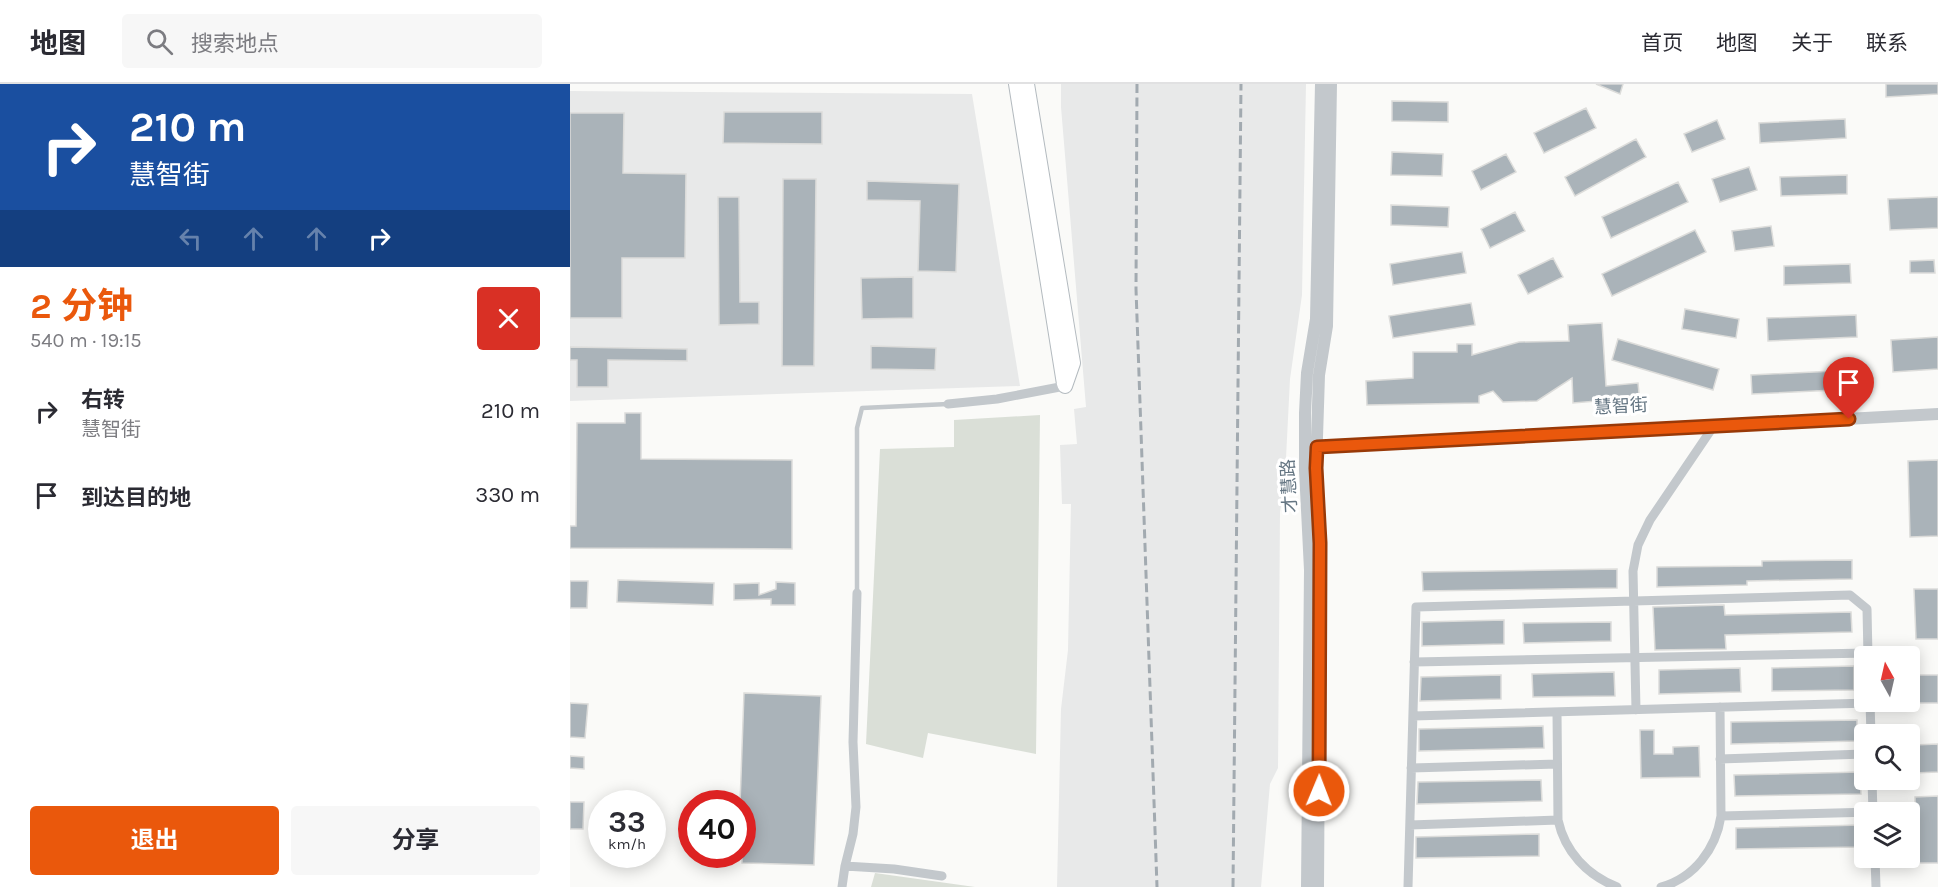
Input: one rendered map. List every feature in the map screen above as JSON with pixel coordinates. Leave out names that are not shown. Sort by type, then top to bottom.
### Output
[{"type":"main road","points":[[1016,84],[1065,386]]},
{"type":"main road","points":[[1027,84],[1073,363],[1065,386]]},
{"type":"street","name":"才慧路","points":[[1307,887],[1311,444],[1307,373],[1316,319],[1321,84]]},
{"type":"street","name":"才慧路","points":[[1318,887],[1320,565],[1316,468],[1311,444],[1327,326],[1331,84]]},
{"type":"street","points":[[948,404],[1037,393],[1065,386]]},
{"type":"street","name":"慧智街","points":[[1311,444],[1938,407]]},
{"type":"street","name":"慧智街","points":[[1311,444],[1713,427],[1938,414]]},
{"type":"street","points":[[1636,710],[1635,559],[1642,533],[1713,427]]},
{"type":"street","points":[[842,887],[856,807],[853,742],[857,592]]},
{"type":"street","points":[[1408,887],[1416,607],[1850,595],[1867,609],[1868,646]]},
{"type":"street","points":[[1414,662],[1854,655]]},
{"type":"street","points":[[1413,716],[1854,703]]},
{"type":"street","points":[[1661,887],[1680,879],[1705,858],[1716,836],[1721,816],[1720,707]]},
{"type":"street","points":[[1557,712],[1558,820],[1566,844],[1586,870],[1600,880],[1617,887]]},
{"type":"street","points":[[1720,759],[1854,754]]},
{"type":"street","points":[[1411,768],[1557,764]]},
{"type":"street","points":[[1721,816],[1854,812]]},
{"type":"street","points":[[1410,825],[1558,820]]},
{"type":"street","points":[[845,866],[894,869],[942,876]]},
{"type":"street","points":[[1875,868],[1876,887]]},
{"type":"lane","points":[[857,592],[857,428],[862,408],[948,404]]},
{"type":"shaded area","points":[[1061,84],[1306,84],[1302,295],[1290,379],[1285,478],[1280,512],[1278,768],[1270,784],[1261,887],[1057,887],[1061,709],[1068,650],[1071,504],[1062,504],[1060,445],[1077,444],[1074,409],[1086,407]]},
{"type":"shaded area","points":[[570,91],[972,94],[1020,386],[570,401]]},
{"type":"shaded area","points":[[1040,415],[1036,754],[928,733],[923,758],[866,744],[880,449],[954,447],[954,420]]},
{"type":"shaded area","points":[[875,873],[975,887],[871,887]]},
{"type":"building","points":[[1596,84],[1623,84],[1620,94]]},
{"type":"building","points":[[1886,84],[1938,84],[1938,94],[1886,97]]},
{"type":"building","points":[[1392,101],[1448,102],[1448,122],[1392,121]]},
{"type":"building","points":[[1586,108],[1596,128],[1544,153],[1534,133]]},
{"type":"building","points":[[724,112],[822,112],[822,144],[723,143]]},
{"type":"building","points":[[570,113],[624,113],[623,173],[686,174],[685,258],[622,258],[622,318],[570,318]]},
{"type":"building","points":[[1845,119],[1846,138],[1760,143],[1759,123]]},
{"type":"building","points":[[1717,120],[1725,139],[1692,152],[1684,134]]},
{"type":"building","points":[[1636,139],[1646,157],[1575,196],[1565,177]]},
{"type":"building","points":[[1392,152],[1443,154],[1442,176],[1391,175]]},
{"type":"building","points":[[1506,154],[1516,172],[1481,190],[1472,171]]},
{"type":"building","points":[[1749,167],[1757,190],[1720,202],[1712,179]]},
{"type":"building","points":[[1847,175],[1847,194],[1781,196],[1780,177]]},
{"type":"building","points":[[783,179],[816,179],[814,366],[782,366]]},
{"type":"building","points":[[867,181],[959,184],[956,272],[918,271],[920,201],[867,200]]},
{"type":"building","points":[[1678,182],[1688,202],[1611,238],[1602,217]]},
{"type":"building","points":[[718,197],[739,197],[740,302],[759,302],[759,324],[719,325]]},
{"type":"building","points":[[1938,197],[1938,228],[1890,230],[1888,199]]},
{"type":"building","points":[[1391,205],[1449,207],[1448,227],[1391,225]]},
{"type":"building","points":[[1515,212],[1525,231],[1490,248],[1481,229]]},
{"type":"building","points":[[1771,226],[1774,246],[1735,251],[1732,231]]},
{"type":"building","points":[[1695,230],[1706,252],[1612,296],[1602,274]]},
{"type":"building","points":[[1462,252],[1466,273],[1393,285],[1390,264]]},
{"type":"building","points":[[1553,258],[1563,277],[1528,294],[1518,275]]},
{"type":"building","points":[[1934,260],[1935,273],[1910,273],[1910,261]]},
{"type":"building","points":[[1850,264],[1851,283],[1784,285],[1784,266]]},
{"type":"building","points":[[913,277],[913,318],[862,319],[861,278]]},
{"type":"building","points":[[1471,303],[1475,325],[1393,338],[1389,316]]},
{"type":"building","points":[[1685,309],[1739,319],[1736,338],[1682,329]]},
{"type":"building","points":[[1856,315],[1857,337],[1768,341],[1767,318]]},
{"type":"building","points":[[1602,323],[1606,386],[1638,383],[1640,404],[1610,407],[1609,400],[1573,403],[1572,378],[1537,401],[1503,402],[1493,391],[1479,396],[1479,403],[1367,405],[1366,381],[1413,378],[1413,352],[1457,352],[1457,344],[1472,344],[1472,355],[1519,342],[1569,341],[1568,325]]},
{"type":"building","points":[[1938,337],[1938,369],[1893,372],[1891,340]]},
{"type":"building","points":[[1618,339],[1719,369],[1713,390],[1612,360]]},
{"type":"building","points":[[871,346],[936,348],[935,370],[871,369]]},
{"type":"building","points":[[570,347],[687,349],[687,361],[608,360],[608,387],[577,387],[577,360],[570,360]]},
{"type":"building","points":[[1855,370],[1856,389],[1752,394],[1751,375]]},
{"type":"building","points":[[625,413],[641,413],[641,459],[792,460],[792,549],[570,548],[570,526],[576,526],[577,423],[625,423]]},
{"type":"building","points":[[1938,460],[1938,536],[1910,537],[1908,461]]},
{"type":"building","points":[[1852,560],[1852,579],[1747,581],[1747,585],[1657,587],[1657,567],[1762,566],[1762,561]]},
{"type":"building","points":[[1617,569],[1617,588],[1423,591],[1422,572]]},
{"type":"building","points":[[618,580],[714,583],[713,605],[617,602]]},
{"type":"building","points":[[570,581],[588,581],[587,608],[570,608]]},
{"type":"building","points":[[776,582],[795,583],[795,605],[771,605],[771,599],[734,600],[734,584],[759,583],[759,595],[776,589]]},
{"type":"building","points":[[1914,589],[1938,589],[1938,639],[1916,639]]},
{"type":"building","points":[[1724,605],[1725,615],[1851,612],[1852,632],[1725,635],[1726,649],[1655,650],[1653,607]]},
{"type":"building","points":[[1504,620],[1504,644],[1422,646],[1422,622]]},
{"type":"building","points":[[1611,622],[1611,641],[1524,643],[1523,623]]},
{"type":"building","points":[[1854,666],[1854,690],[1772,691],[1772,668]]},
{"type":"building","points":[[1740,668],[1741,692],[1659,694],[1659,670]]},
{"type":"building","points":[[1614,672],[1615,696],[1533,697],[1532,674]]},
{"type":"building","points":[[1501,675],[1501,699],[1420,701],[1421,677]]},
{"type":"building","points":[[1920,675],[1938,675],[1938,703],[1920,703]]},
{"type":"building","points":[[744,693],[821,696],[814,865],[756,863],[756,790],[741,790]]},
{"type":"building","points":[[570,703],[588,704],[585,738],[570,737]]},
{"type":"building","points":[[1857,720],[1857,724],[1854,724],[1854,741],[1731,744],[1731,722]]},
{"type":"building","points":[[1543,726],[1544,748],[1419,751],[1419,729]]},
{"type":"building","points":[[1640,730],[1654,730],[1654,754],[1673,754],[1673,747],[1699,746],[1700,777],[1641,778]]},
{"type":"building","points":[[1938,744],[1938,772],[1920,773],[1920,745]]},
{"type":"building","points":[[570,756],[584,757],[584,769],[570,768]]},
{"type":"building","points":[[1854,772],[1854,790],[1861,790],[1861,794],[1735,796],[1734,775]]},
{"type":"building","points":[[1541,780],[1542,801],[1417,804],[1418,782]]},
{"type":"building","points":[[1938,796],[1938,863],[1920,863],[1920,802],[1915,802],[1915,797]]},
{"type":"building","points":[[570,802],[584,802],[583,829],[570,829]]},
{"type":"building","points":[[1854,825],[1854,847],[1736,849],[1736,828]]},
{"type":"building","points":[[1539,834],[1539,856],[1416,858],[1416,837]]},
{"type":"railway","points":[[1137,84],[1136,289],[1157,887]]},
{"type":"railway","points":[[1233,887],[1241,84]]},
{"type":"route","points":[[1319,791],[1320,543],[1317,447],[1849,419]]}]
